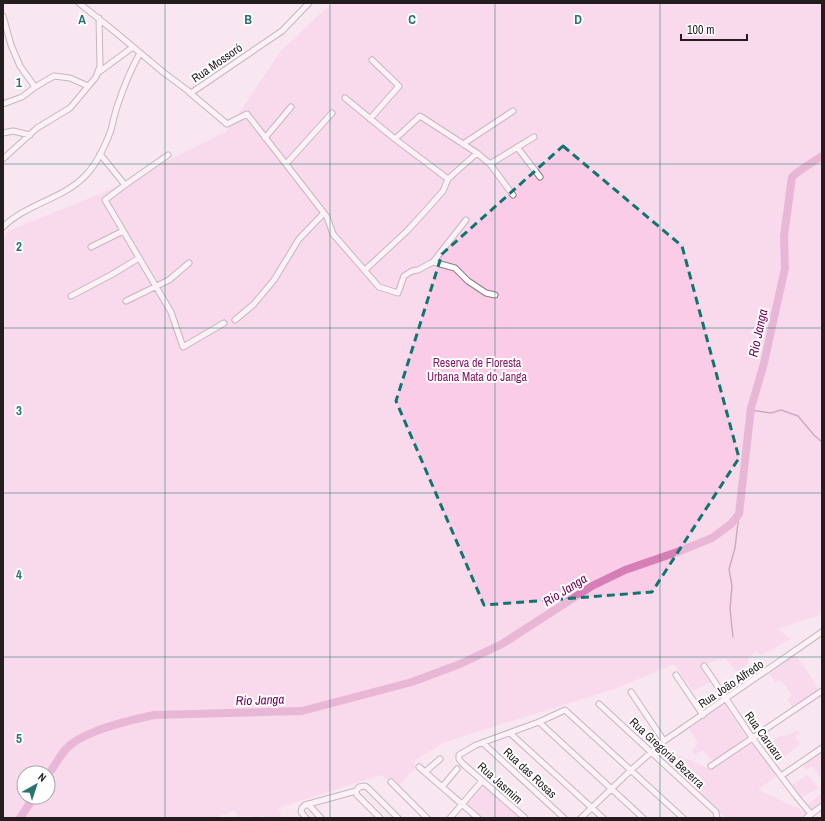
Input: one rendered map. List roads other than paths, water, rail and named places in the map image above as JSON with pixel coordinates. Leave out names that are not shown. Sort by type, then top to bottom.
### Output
[{"type":"street","name":"Rua Mossoró","points":[[79,3],[191,93],[282,31],[309,3]]},
{"type":"street","points":[[3,16],[5,34],[20,66],[35,87]]},
{"type":"street","points":[[99,18],[99,72]]},
{"type":"street","points":[[3,159],[37,128],[70,108],[99,72],[133,47]]},
{"type":"street","points":[[3,228],[12,218],[68,189],[86,175],[100,154],[110,131],[117,105],[140,53]]},
{"type":"street","points":[[370,119],[399,86],[372,60]]},
{"type":"street","points":[[3,104],[22,97],[35,87],[54,76],[70,78],[88,86]]},
{"type":"street","points":[[189,92],[227,124],[247,114],[327,217],[333,234],[379,287],[398,293],[404,276],[433,262],[466,220]]},
{"type":"street","points":[[345,98],[395,139],[448,179]]},
{"type":"street","points":[[265,138],[291,108]]},
{"type":"street","points":[[463,144],[513,111]]},
{"type":"street","points":[[286,164],[332,113]]},
{"type":"street","points":[[395,139],[420,116],[477,153],[490,164],[513,195]]},
{"type":"street","points":[[3,134],[13,131],[30,135]]},
{"type":"street","points":[[490,164],[534,137]]},
{"type":"street","points":[[517,147],[540,177]]},
{"type":"street","points":[[365,270],[407,231],[443,191],[448,179],[477,153]]},
{"type":"street","points":[[100,154],[125,185]]},
{"type":"street","points":[[168,155],[105,200],[171,312],[183,347],[224,323]]},
{"type":"street","points":[[235,320],[254,304],[274,280],[299,239],[324,213]]},
{"type":"street","points":[[91,248],[123,231]]},
{"type":"street","points":[[71,296],[139,258]]},
{"type":"street","points":[[433,262],[455,268],[474,285],[486,293],[495,295]]},
{"type":"street","points":[[126,301],[169,280],[189,263]]},
{"type":"street","name":"Rua João Alfredo","points":[[581,818],[664,741],[726,700],[822,632]]},
{"type":"street","name":"Rua Caruaru","points":[[704,666],[753,739],[811,814]]},
{"type":"street","points":[[676,675],[703,715]]},
{"type":"street","points":[[711,766],[753,739],[822,690]]},
{"type":"street","points":[[631,692],[664,741]]},
{"type":"street","name":"Rua Gregoria Bezerra","points":[[599,704],[716,812],[717,818]]},
{"type":"street","points":[[483,743],[539,722],[565,710],[682,818]]},
{"type":"street","points":[[539,722],[643,818]]},
{"type":"street","points":[[510,733],[602,818]]},
{"type":"street","name":"Rua Jasmim","points":[[483,743],[461,753],[459,757],[462,762],[482,781],[525,818]]},
{"type":"street","name":"Rua das Rosas","points":[[483,743],[564,818]]},
{"type":"street","points":[[781,776],[822,748]]},
{"type":"street","points":[[425,772],[440,759]]},
{"type":"street","points":[[419,767],[478,818]]},
{"type":"street","points":[[442,787],[457,769]]},
{"type":"street","points":[[450,818],[482,781]]},
{"type":"street","points":[[391,782],[427,818]]},
{"type":"street","points":[[356,793],[359,787],[365,786],[398,818]]},
{"type":"street","points":[[306,818],[301,810],[308,804],[356,793]]},
{"type":"street","points":[[356,793],[380,818]]},
{"type":"street","points":[[308,804],[321,818]]},
{"type":"street","points":[[806,818],[822,806]]},
{"type":"waterway","name":"Rio Janga","points":[[55,765],[66,749],[83,737],[107,727],[132,720],[154,715],[302,711],[412,682],[460,664],[502,644],[592,586],[625,570],[712,538],[731,524],[739,514],[751,408],[764,363],[785,268],[784,236],[792,177],[822,156]]},
{"type":"waterway","points":[[751,410],[771,413],[781,410],[798,416],[822,442]]},
{"type":"waterway","points":[[733,637],[730,609],[732,586],[729,569],[735,548],[739,514]]},
{"type":"waterway","name":"Rio Janga","points":[[20,818],[29,805]]},
{"type":"park label","name":"Reserva de Floresta Urbana Mata do Janga","points":[[477,370]]}]
